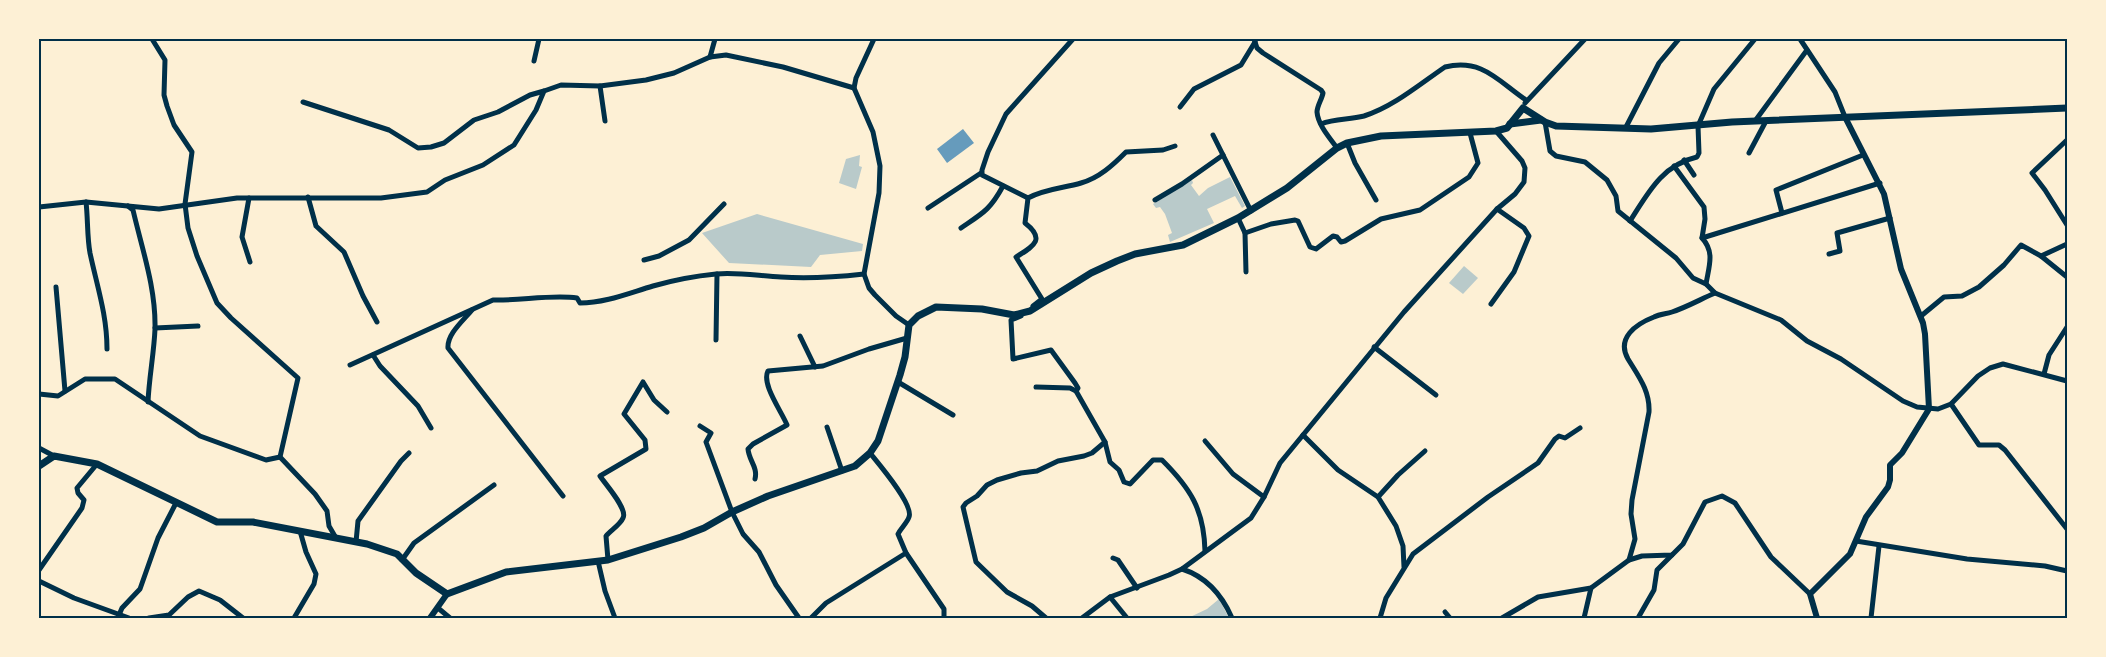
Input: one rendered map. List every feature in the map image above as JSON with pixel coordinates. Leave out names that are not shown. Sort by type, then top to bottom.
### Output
[{"type":"main road","points":[[39,466],[54,456],[97,464],[176,504],[217,522],[253,522],[356,542],[397,554],[416,573],[447,594],[506,572],[608,560],[704,528],[732,512],[768,496],[855,466],[870,453],[881,433],[905,357],[909,325],[918,316],[936,308],[982,309],[1014,315],[1029,311],[1091,274],[1117,261],[1135,254],[1183,245],[1238,218],[1287,188],[1337,148],[1347,144],[1381,136],[1496,131],[1507,128],[1522,108],[1543,121],[1556,126],[1626,126],[1651,129],[1756,121],[2067,108]]},
{"type":"main road","points":[[1510,124],[1543,121]]},
{"type":"street","points":[[152,39],[165,60],[164,95],[167,106],[174,125],[192,152],[185,204],[188,228],[218,303],[231,318],[298,378],[280,457]]},
{"type":"street","points":[[534,61],[539,39]]},
{"type":"street","points":[[710,56],[715,39]]},
{"type":"street","points":[[874,39],[856,78],[854,88],[874,132],[880,166],[878,193],[864,274],[869,288],[875,295],[896,316],[909,325]]},
{"type":"street","points":[[928,208],[981,173],[988,152],[1006,114],[1073,39]]},
{"type":"street","points":[[1522,108],[1526,100],[1585,39]]},
{"type":"street","points":[[1626,126],[1659,62],[1679,39]]},
{"type":"street","points":[[1630,221],[1658,179],[1674,166],[1684,160],[1696,157],[1699,153],[1698,126],[1714,89],[1755,39]]},
{"type":"street","points":[[1800,39],[1817,62],[1835,92],[1863,155],[1880,183],[1904,280],[1921,316],[1925,334],[1929,409],[1902,454],[1890,465],[1888,487],[1866,517],[1856,541],[1844,562],[1810,594]]},
{"type":"street","points":[[1180,107],[1194,89],[1241,65],[1254,40],[1263,53],[1321,90],[1323,93],[1322,99],[1317,110],[1321,124],[1337,148]]},
{"type":"street","points":[[1756,121],[1807,50]]},
{"type":"street","points":[[303,102],[389,130],[418,148],[431,147],[444,142],[474,120],[561,85],[600,86],[646,80],[674,73],[710,56],[726,55],[747,58],[854,88]]},
{"type":"street","points":[[1321,124],[1340,118],[1364,115],[1381,109],[1445,67],[1453,65],[1470,65],[1491,72],[1502,83],[1526,100]]},
{"type":"street","points":[[600,86],[605,121]]},
{"type":"street","points":[[39,207],[86,202],[158,209],[185,204],[249,198],[381,198],[427,192],[445,180],[484,165],[514,145],[536,110],[544,91]]},
{"type":"street","points":[[1543,121],[1550,151],[1556,156],[1584,162],[1607,180],[1616,196],[1618,211],[1676,258],[1693,278],[1706,284],[1715,292],[1781,320],[1807,340],[1841,359],[1903,401],[1929,409],[1938,409],[1951,404],[1978,376],[1990,368],[2002,364],[2067,381]]},
{"type":"street","points":[[1749,153],[1766,121]]},
{"type":"street","points":[[1082,618],[1110,597],[1182,569],[1251,518],[1264,497],[1280,462],[1374,348],[1497,209],[1515,194],[1524,182],[1525,168],[1520,159],[1496,131]]},
{"type":"street","points":[[1245,233],[1271,224],[1295,220],[1298,221],[1310,247],[1316,249],[1333,236],[1337,237],[1341,242],[1345,241],[1380,219],[1420,210],[1469,177],[1477,168],[1478,164],[1470,132]]},
{"type":"street","points":[[1213,135],[1251,211]]},
{"type":"street","points":[[2067,140],[2032,173],[2067,226]]},
{"type":"street","points":[[1347,144],[1355,163],[1376,200]]},
{"type":"street","points":[[1028,198],[1036,194],[1083,183],[1109,169],[1126,152],[1152,151],[1174,146]]},
{"type":"street","points":[[1155,200],[1182,184],[1223,155]]},
{"type":"street","points":[[1782,213],[1776,190],[1863,155]]},
{"type":"street","points":[[1684,160],[1694,175]]},
{"type":"street","points":[[1674,166],[1704,207],[1705,219],[1702,238]]},
{"type":"street","points":[[981,173],[1028,198]]},
{"type":"street","points":[[1702,238],[1880,183]]},
{"type":"street","points":[[961,228],[986,211],[994,203],[1003,186]]},
{"type":"street","points":[[308,197],[316,226],[344,252],[367,305],[378,322]]},
{"type":"street","points":[[249,198],[242,237],[250,262]]},
{"type":"street","points":[[1028,198],[1025,223],[1035,232],[1036,239],[1034,246],[1016,258],[1042,299],[1029,311],[1010,320],[1013,359],[1051,350],[1075,383],[1078,388],[1076,391]]},
{"type":"street","points":[[86,202],[90,251],[107,329],[107,349]]},
{"type":"street","points":[[644,260],[659,256],[689,240],[724,204]]},
{"type":"street","points":[[127,205],[133,210],[148,267],[155,328],[148,402]]},
{"type":"street","points":[[1491,304],[1514,272],[1528,236],[1524,228],[1497,209]]},
{"type":"street","points":[[1238,218],[1245,233],[1246,272]]},
{"type":"street","points":[[1829,254],[1840,251],[1837,233],[1890,218]]},
{"type":"street","points":[[1702,238],[1709,245],[1712,257],[1706,284]]},
{"type":"street","points":[[2041,256],[2067,244]]},
{"type":"street","points":[[1921,316],[1944,297],[1962,296],[1979,287],[2004,265],[2021,245],[2041,256],[2067,277]]},
{"type":"street","points":[[350,365],[493,300],[518,301],[565,296],[577,298],[580,303],[588,303],[605,301],[672,280],[717,274],[833,278],[864,274]]},
{"type":"street","points":[[716,340],[717,274]]},
{"type":"street","points":[[56,287],[65,391]]},
{"type":"street","points":[[1630,560],[1635,539],[1630,507],[1650,400],[1640,378],[1627,357],[1624,345],[1630,330],[1654,317],[1672,312],[1715,292]]},
{"type":"street","points":[[474,308],[450,337],[447,342],[448,348],[563,496]]},
{"type":"street","points":[[155,328],[198,326]]},
{"type":"street","points":[[2044,374],[2049,354],[2067,327]]},
{"type":"street","points":[[800,336],[815,367]]},
{"type":"street","points":[[755,479],[757,472],[749,456],[748,449],[753,444],[787,424],[770,393],[766,378],[767,373],[775,370],[815,367],[838,362],[869,349],[907,338]]},
{"type":"street","points":[[1374,348],[1436,396]]},
{"type":"street","points":[[373,355],[380,366],[418,406],[431,428]]},
{"type":"street","points":[[39,394],[58,396],[85,379],[115,379],[200,436],[266,460],[280,457]]},
{"type":"street","points":[[608,560],[606,536],[623,519],[624,514],[617,498],[609,491],[600,476],[646,449],[645,440],[624,414],[644,382],[654,400],[667,412]]},
{"type":"street","points":[[898,382],[953,415]]},
{"type":"street","points":[[1036,386],[1070,388],[1076,391],[1105,442],[1110,462],[1119,470],[1124,482],[1130,484],[1153,460],[1162,460],[1194,498],[1205,529],[1205,551]]},
{"type":"street","points":[[1951,404],[1979,445],[2000,445],[2005,450],[2067,529]]},
{"type":"street","points":[[700,426],[711,433],[706,442],[732,512],[743,534],[759,552],[776,585],[799,618]]},
{"type":"street","points":[[827,427],[842,471]]},
{"type":"street","points":[[1380,618],[1386,598],[1413,554],[1538,463],[1555,439],[1559,436],[1565,438],[1580,428]]},
{"type":"street","points":[[1303,435],[1338,470],[1378,497],[1396,526],[1403,546],[1404,567]]},
{"type":"street","points":[[1205,441],[1233,474],[1264,497]]},
{"type":"street","points":[[1046,618],[1032,606],[1007,592],[976,562],[963,507],[988,485],[997,480],[1021,473],[1037,471],[1058,461],[1084,456],[1092,453],[1105,442]]},
{"type":"street","points":[[39,448],[54,456]]},
{"type":"street","points":[[1378,497],[1425,451]]},
{"type":"street","points":[[356,542],[358,521],[401,461],[409,453]]},
{"type":"street","points":[[870,453],[904,500],[909,510],[909,517],[898,534],[906,553],[944,609],[944,618]]},
{"type":"street","points":[[280,457],[315,494],[326,511],[329,526],[336,539]]},
{"type":"street","points":[[39,570],[82,508],[84,500],[78,493],[77,488],[97,464]]},
{"type":"street","points":[[402,560],[414,543],[494,485]]},
{"type":"street","points":[[1638,618],[1654,590],[1657,570],[1683,544],[1704,502],[1714,497],[1727,497],[1736,504],[1771,557],[1810,594],[1817,618]]},
{"type":"street","points":[[119,615],[122,608],[140,589],[158,538],[176,504]]},
{"type":"street","points":[[294,618],[314,584],[316,574],[306,552],[300,531]]},
{"type":"street","points":[[1856,541],[1968,559],[2037,565],[2067,571]]},
{"type":"street","points":[[1871,618],[1879,546]]},
{"type":"street","points":[[811,618],[826,603],[906,553]]},
{"type":"street","points":[[1502,618],[1538,598],[1591,588],[1630,560],[1642,556],[1672,555]]},
{"type":"street","points":[[1113,558],[1118,560],[1137,588]]},
{"type":"street","points":[[598,561],[605,591],[615,618]]},
{"type":"street","points":[[1182,569],[1202,578],[1215,590],[1227,606],[1232,618]]},
{"type":"street","points":[[39,582],[74,598],[129,618]]},
{"type":"street","points":[[1584,618],[1591,588]]},
{"type":"street","points":[[149,618],[169,615],[188,597],[199,591],[220,600],[244,618]]},
{"type":"street","points":[[430,618],[447,594]]},
{"type":"street","points":[[1110,597],[1127,618]]},
{"type":"street","points":[[438,608],[450,618]]},
{"type":"street","points":[[1445,612],[1450,618]]},
{"type":"shaded area","points":[[860,155],[859,166],[862,167],[856,189],[839,183],[846,159]]},
{"type":"shaded area","points":[[1230,177],[1245,206],[1242,208],[1235,196],[1207,209],[1214,223],[1170,242],[1168,235],[1172,233],[1165,214],[1160,207],[1156,208],[1153,204],[1192,180],[1193,183],[1191,185],[1199,196],[1208,188]]},
{"type":"shaded area","points":[[757,214],[863,244],[862,251],[820,255],[811,267],[729,263],[702,233]]},
{"type":"shaded area","points":[[1464,266],[1478,278],[1463,294],[1449,283]]},
{"type":"shaded area","points":[[1219,599],[1229,618],[1188,618],[1207,609]]},
{"type":"water","points":[[963,129],[974,143],[947,163],[937,149]]}]
